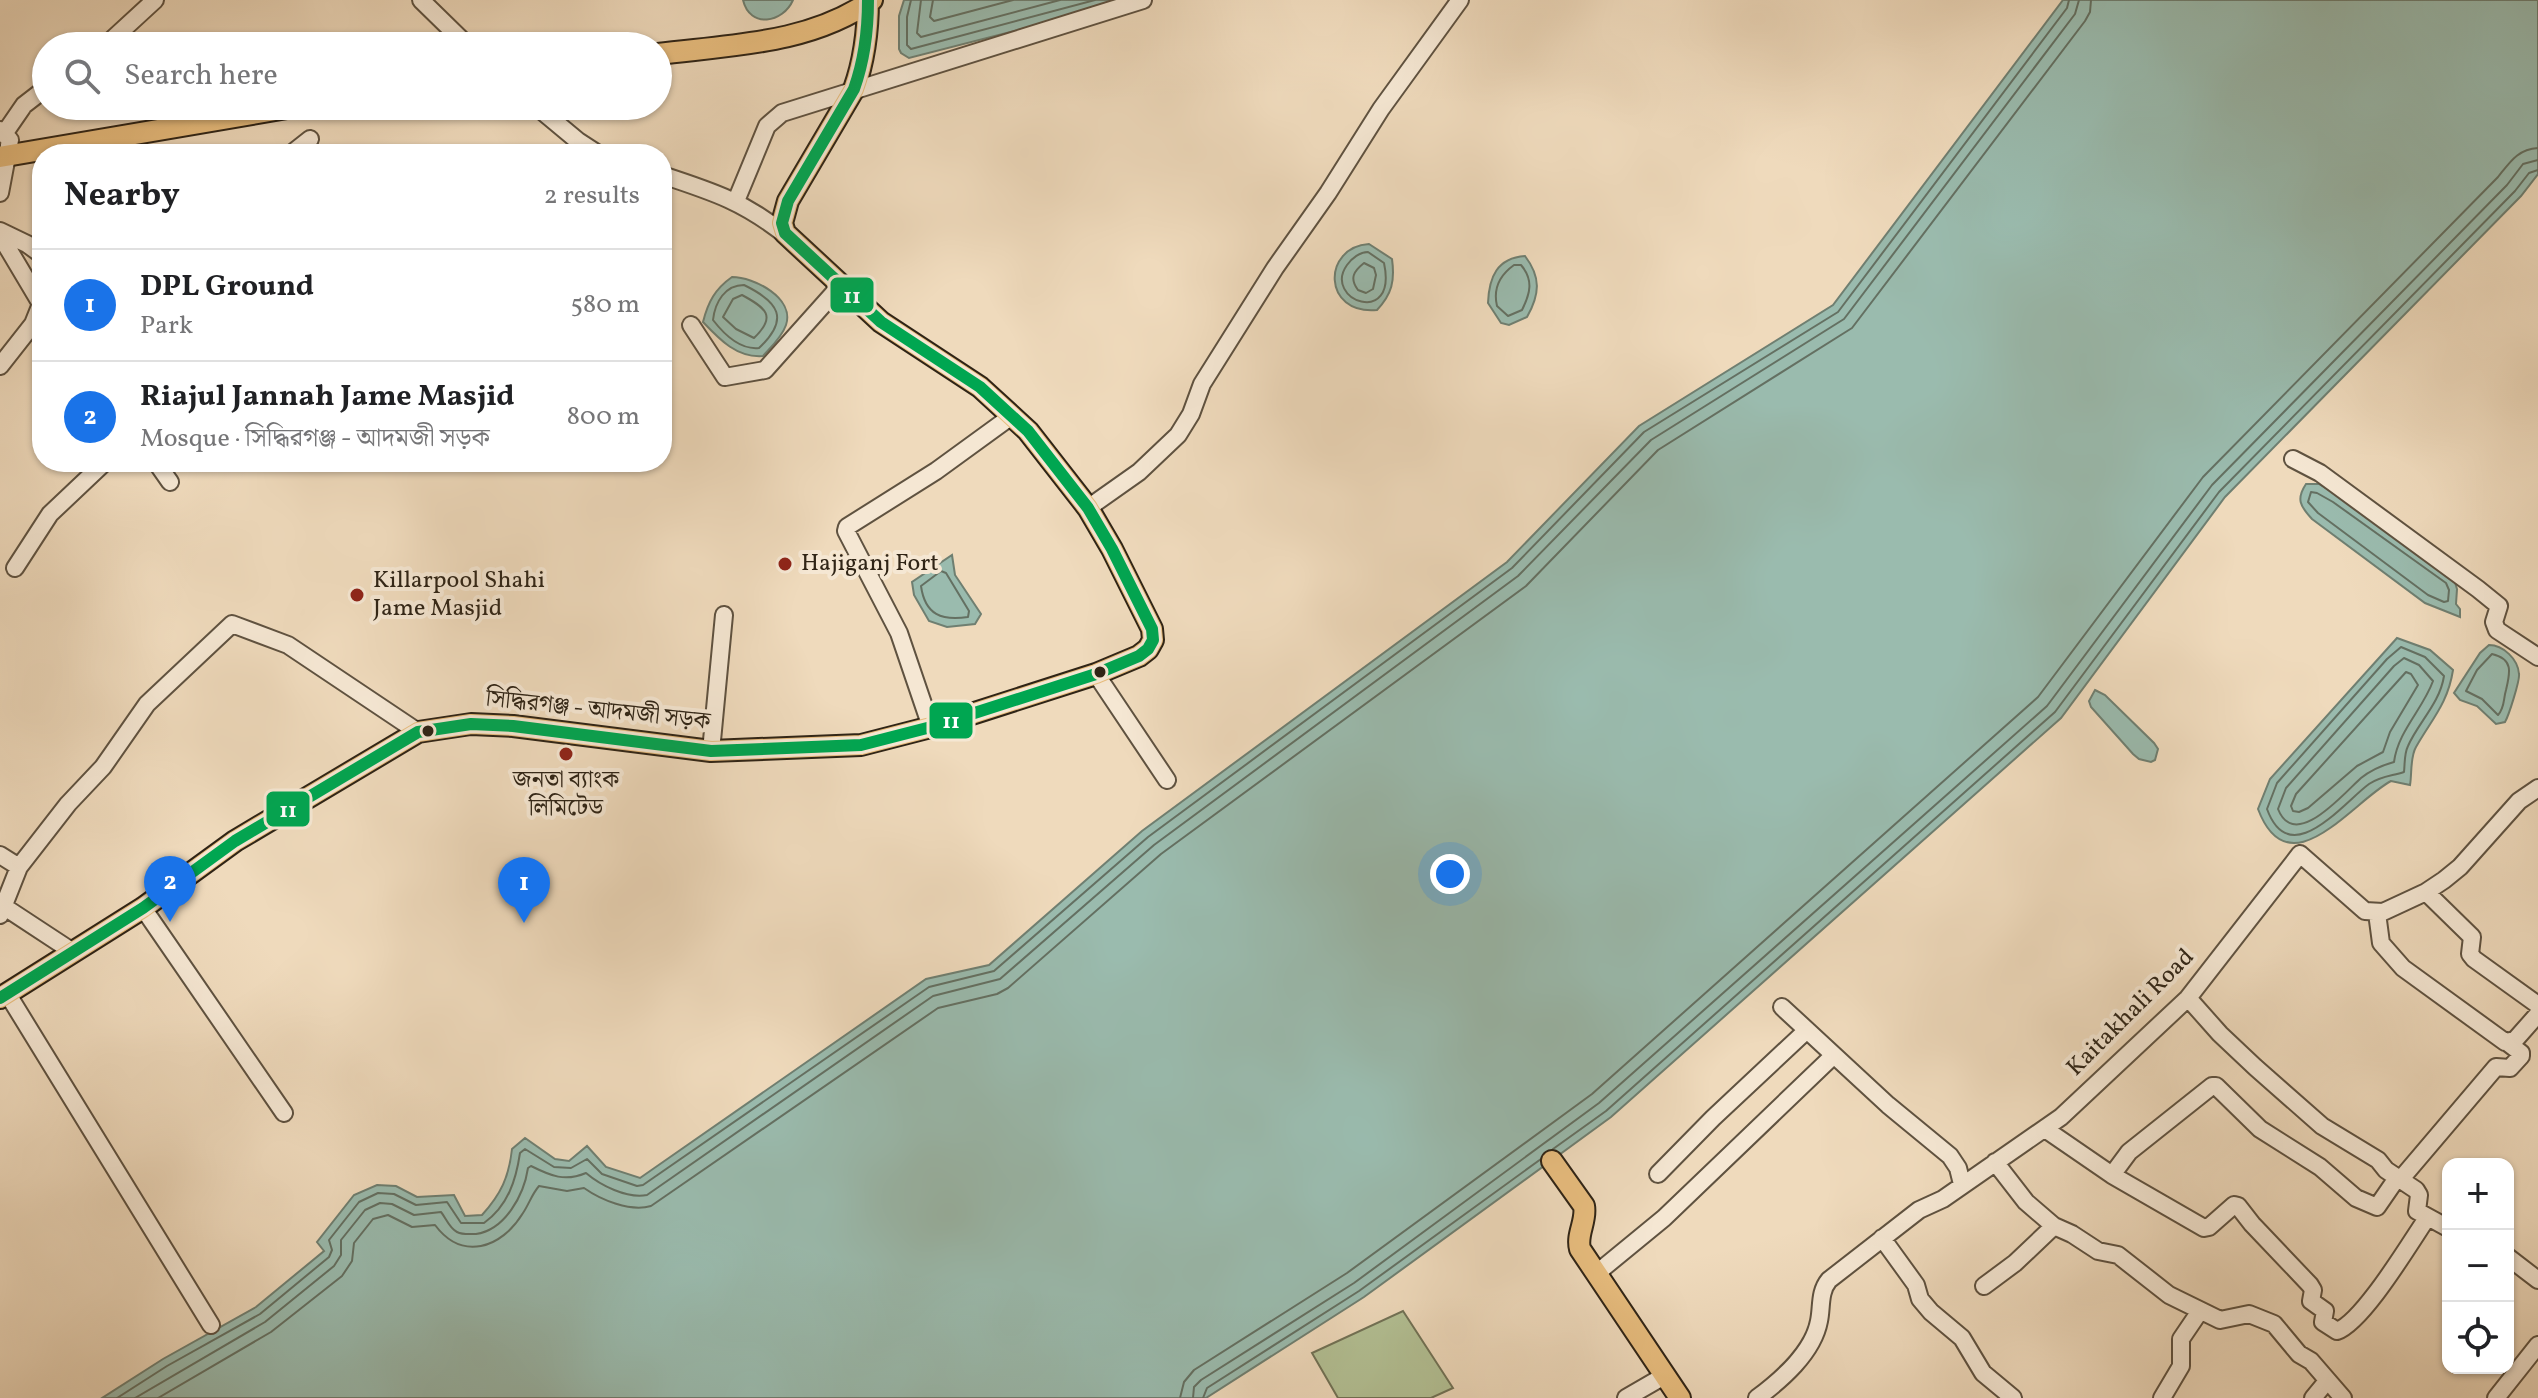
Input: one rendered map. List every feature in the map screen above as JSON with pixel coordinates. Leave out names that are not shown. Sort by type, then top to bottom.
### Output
[{"type":"main road","points":[[788,237],[782,223],[783,212],[854,89],[860,73],[869,1]]},
{"type":"main road","points":[[672,52],[798,34],[831,22],[869,1]]},
{"type":"main road","points":[[74,144],[216,120]]},
{"type":"main road","points":[[3,156],[32,151]]},
{"type":"main road","name":"সিদ্ধিরগঞ্জ - আদমজী সড়ক","points":[[3,996],[143,908],[235,841],[418,732],[471,724],[513,726],[711,751],[861,745],[931,727],[1096,674],[1139,656],[1148,649],[1153,640],[1152,629],[1112,549],[1088,508],[1060,470],[1013,415],[980,387],[881,322],[788,237]]},
{"type":"main road","points":[[1552,1161],[1584,1206],[1578,1244],[1680,1398]]},
{"type":"street","points":[[120,32],[155,0]]},
{"type":"street","points":[[421,0],[454,32]]},
{"type":"street","points":[[736,201],[755,152],[773,119],[782,113],[1143,0]]},
{"type":"street","points":[[1088,508],[1139,472],[1178,435],[1191,414],[1202,384],[1275,268],[1328,193],[1381,109],[1460,0]]},
{"type":"street","points":[[0,193],[3,156],[10,140],[2,132],[32,99]]},
{"type":"street","points":[[553,120],[583,144]]},
{"type":"street","points":[[304,144],[310,139]]},
{"type":"street","points":[[672,179],[736,201],[788,237]]},
{"type":"street","points":[[0,233],[32,248]]},
{"type":"street","points":[[0,233],[32,288]]},
{"type":"street","points":[[691,325],[725,377],[765,370],[840,286]]},
{"type":"street","points":[[0,366],[32,333]]},
{"type":"street","points":[[931,727],[899,633],[846,531],[847,527],[936,471],[1013,415]]},
{"type":"street","points":[[2293,459],[2359,500],[2478,589],[2499,606],[2494,622],[2497,630],[2538,657]]},
{"type":"street","points":[[15,568],[50,514],[94,472]]},
{"type":"street","points":[[163,472],[170,482]]},
{"type":"street","points":[[711,751],[724,615]]},
{"type":"street","points":[[73,952],[2,911],[19,867],[68,804],[103,767],[147,704],[232,624],[288,645],[418,732]]},
{"type":"street","points":[[1096,674],[1167,780]]},
{"type":"street","points":[[2112,1175],[2129,1152],[2212,1086],[2216,1086],[2260,1129],[2320,1167],[2365,1203],[2377,1207],[2496,1067],[2510,1068],[2521,1053],[2403,968],[2381,943],[2377,913],[2396,908],[2426,892],[2460,867],[2519,801],[2538,788]]},
{"type":"street","name":"Kaitakhali Road","points":[[1757,1398],[1778,1382],[1810,1342],[1819,1325],[1822,1293],[1829,1280],[1919,1210],[1943,1199],[2045,1129],[2141,1043],[2188,998],[2300,854],[2365,911],[2377,913]]},
{"type":"street","points":[[0,855],[19,867]]},
{"type":"street","points":[[2426,892],[2472,937],[2470,954],[2474,959],[2538,1005]]},
{"type":"street","points":[[143,908],[284,1113]]},
{"type":"street","points":[[3,996],[211,1325]]},
{"type":"street","points":[[2188,998],[2220,1034],[2322,1126],[2378,1160],[2419,1195],[2415,1208],[2442,1225]]},
{"type":"street","points":[[1782,1007],[1888,1105],[1950,1156],[1958,1168],[1962,1184]]},
{"type":"street","points":[[2508,1043],[2515,1040],[2538,1014]]},
{"type":"street","points":[[1658,1174],[1807,1030]]},
{"type":"street","points":[[1597,1273],[1664,1218],[1834,1055]]},
{"type":"street","points":[[2045,1129],[2112,1175],[2204,1228],[2234,1205],[2238,1206],[2310,1285],[2313,1290],[2312,1303],[2325,1311],[2323,1322],[2337,1331],[2377,1291],[2427,1218]]},
{"type":"street","points":[[1995,1162],[2026,1202],[2054,1226],[2081,1238],[2098,1251],[2118,1255],[2169,1295],[2220,1320],[2249,1314],[2274,1324],[2343,1398]]},
{"type":"street","points":[[1984,1286],[2015,1263],[2054,1226]]},
{"type":"street","points":[[1882,1238],[1916,1285],[1920,1299],[1962,1338],[1983,1373],[2013,1398]]},
{"type":"street","points":[[2514,1262],[2538,1280]]},
{"type":"street","points":[[2162,1398],[2181,1366],[2181,1339],[2200,1311]]},
{"type":"street","points":[[2496,1398],[2538,1345]]},
{"type":"street","points":[[1626,1398],[1664,1376]]},
{"type":"street","points":[[2313,1398],[2327,1381]]},
{"type":"green space","points":[[1403,1311],[1453,1388],[1431,1398],[1338,1398],[1312,1353]]},
{"type":"water","points":[[743,0],[793,0],[782,14],[767,20],[752,15]]},
{"type":"water","points":[[904,0],[1120,0],[909,58],[899,49],[899,16]]},
{"type":"water","points":[[2063,0],[2538,0],[2538,174],[2521,196],[2225,497],[2061,718],[1611,1117],[1364,1297],[1206,1398],[102,1398],[163,1359],[256,1307],[324,1251],[317,1242],[354,1195],[377,1185],[396,1186],[417,1197],[454,1195],[465,1216],[482,1215],[503,1185],[512,1149],[525,1138],[555,1159],[569,1161],[587,1146],[606,1167],[640,1178],[926,979],[989,965],[1142,831],[1507,562],[1639,426],[1833,305]]},
{"type":"water","points":[[1369,244],[1392,259],[1391,287],[1377,310],[1359,309],[1346,302],[1338,292],[1335,280],[1336,268],[1343,256],[1354,248]]},
{"type":"water","points":[[1525,256],[1536,278],[1534,301],[1527,317],[1509,325],[1501,323],[1488,303],[1490,285],[1501,265]]},
{"type":"water","points":[[732,277],[761,285],[779,298],[784,306],[786,325],[763,356],[737,351],[703,322],[713,296]]},
{"type":"water","points":[[2306,484],[2319,484],[2337,495],[2454,579],[2460,617],[2425,603],[2312,519],[2301,502]]},
{"type":"water","points":[[952,555],[955,575],[981,614],[975,624],[947,627],[929,621],[914,595],[912,582]]},
{"type":"water","points":[[2397,638],[2430,650],[2453,670],[2443,701],[2414,751],[2410,785],[2391,781],[2322,834],[2303,842],[2286,842],[2271,832],[2258,809],[2270,779]]},
{"type":"water","points":[[2489,645],[2509,654],[2519,674],[2507,718],[2505,722],[2496,724],[2477,706],[2460,700],[2454,693],[2480,653]]},
{"type":"water","points":[[2095,690],[2105,695],[2154,743],[2158,749],[2155,760],[2139,759],[2091,707],[2089,701]]},
{"type":"transit line","name":"11","points":[[0,998],[143,908],[235,841],[418,732],[471,724],[513,726],[711,751],[861,745],[931,727],[1096,674],[1139,656],[1148,649],[1153,640],[1152,629],[1112,549],[1088,508],[1028,431],[980,387],[881,322],[785,233],[782,223],[788,201],[854,89],[865,45],[868,0]]},
{"type":"place","name":"Hajiganj Fort","points":[[785,564]]},
{"type":"place","name":"Killarpool Shahi Jame Masjid","points":[[357,595]]},
{"type":"place","name":"জনতা ব্যাংক লিমিটেড","points":[[566,754]]},
{"type":"place","name":"Riajul Jannah Jame Masjid","points":[[170,922]]},
{"type":"place","name":"DPL Ground","points":[[524,923]]}]
